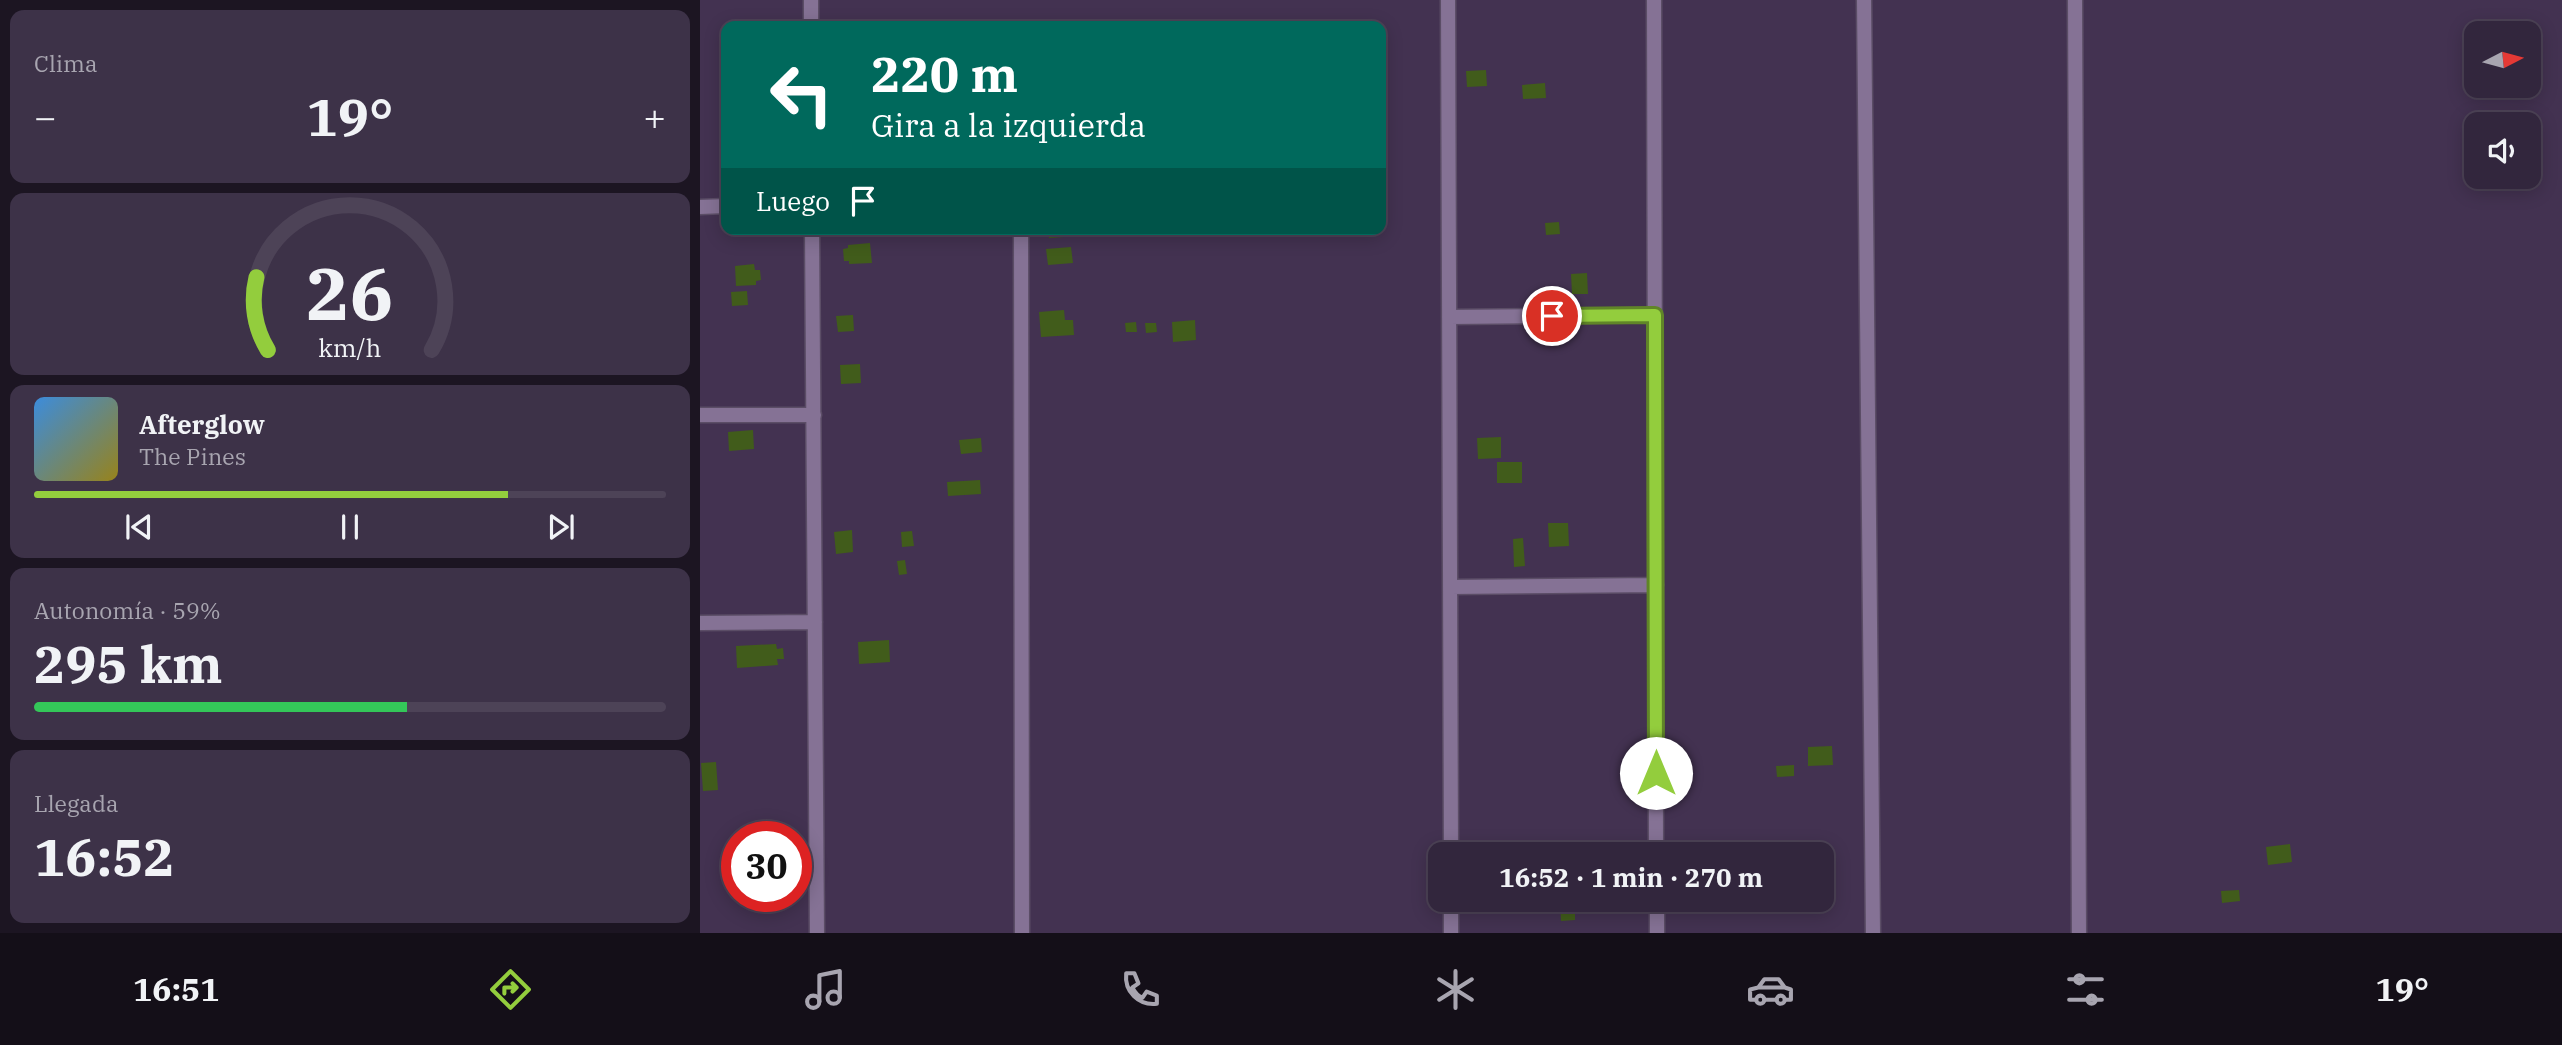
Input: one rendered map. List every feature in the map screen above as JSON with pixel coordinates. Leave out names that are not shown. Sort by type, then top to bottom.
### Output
[{"type":"street","points":[[811,0],[811,21]]},
{"type":"street","points":[[1448,0],[1451,842]]},
{"type":"street","points":[[1654,0],[1656,842]]},
{"type":"street","points":[[1864,0],[1872,933]]},
{"type":"street","points":[[2075,0],[2079,933]]},
{"type":"street","points":[[700,207],[721,206]]},
{"type":"street","points":[[812,235],[817,933]]},
{"type":"street","points":[[1021,235],[1022,933]]},
{"type":"street","points":[[1449,317],[1655,315]]},
{"type":"street","points":[[700,415],[814,415]]},
{"type":"street","points":[[1450,587],[1656,584]]},
{"type":"street","points":[[700,623],[815,622]]},
{"type":"street","points":[[1451,912],[1451,933]]},
{"type":"street","points":[[1657,912],[1657,933]]},
{"type":"building","points":[[1486,70],[1487,86],[1467,87],[1466,71]]},
{"type":"building","points":[[1545,83],[1546,98],[1523,99],[1522,85]]},
{"type":"building","points":[[1559,222],[1560,234],[1546,235],[1545,223]]},
{"type":"building","points":[[1049,235],[1064,235],[1064,237],[1049,238]]},
{"type":"building","points":[[870,243],[872,263],[849,264],[849,261],[844,261],[843,249],[848,248],[848,245]]},
{"type":"building","points":[[1071,247],[1073,263],[1048,265],[1046,249]]},
{"type":"building","points":[[754,264],[755,270],[760,270],[761,280],[756,281],[756,285],[736,286],[735,266]]},
{"type":"building","points":[[1587,273],[1588,294],[1572,294],[1571,274]]},
{"type":"building","points":[[747,291],[748,305],[732,306],[731,292]]},
{"type":"building","points":[[1064,310],[1065,320],[1073,320],[1074,335],[1041,337],[1039,312]]},
{"type":"building","points":[[853,315],[854,331],[838,332],[836,316]]},
{"type":"building","points":[[1195,320],[1196,340],[1173,342],[1172,322]]},
{"type":"building","points":[[1136,322],[1137,332],[1126,332],[1125,323]]},
{"type":"building","points":[[1145,323],[1156,323],[1157,332],[1146,333]]},
{"type":"building","points":[[860,364],[861,383],[841,384],[840,365]]},
{"type":"building","points":[[753,430],[754,449],[729,451],[728,432]]},
{"type":"building","points":[[1501,437],[1501,458],[1478,459],[1477,438]]},
{"type":"building","points":[[981,438],[982,452],[961,454],[959,440]]},
{"type":"building","points":[[1497,462],[1522,462],[1522,483],[1497,483]]},
{"type":"building","points":[[980,480],[981,494],[948,496],[947,482]]},
{"type":"building","points":[[1548,523],[1568,523],[1569,546],[1549,547]]},
{"type":"building","points":[[852,530],[853,552],[836,554],[834,532]]},
{"type":"building","points":[[912,531],[914,546],[902,547],[901,532]]},
{"type":"building","points":[[1523,538],[1525,566],[1514,567],[1513,539]]},
{"type":"building","points":[[905,560],[907,574],[899,575],[897,561]]},
{"type":"building","points":[[889,640],[890,662],[859,664],[858,642]]},
{"type":"building","points":[[776,644],[777,649],[783,648],[784,659],[777,659],[778,665],[737,668],[736,646]]},
{"type":"building","points":[[1832,746],[1833,765],[1808,766],[1808,747]]},
{"type":"building","points":[[716,762],[718,790],[703,791],[701,763]]},
{"type":"building","points":[[1794,765],[1794,776],[1777,777],[1776,766]]},
{"type":"building","points":[[2290,844],[2292,862],[2268,865],[2266,847]]},
{"type":"building","points":[[2239,890],[2240,901],[2222,903],[2221,891]]},
{"type":"building","points":[[1561,912],[1575,912],[1575,920],[1561,921]]},
{"type":"route","points":[[1552,316],[1655,315],[1656,773]]}]
